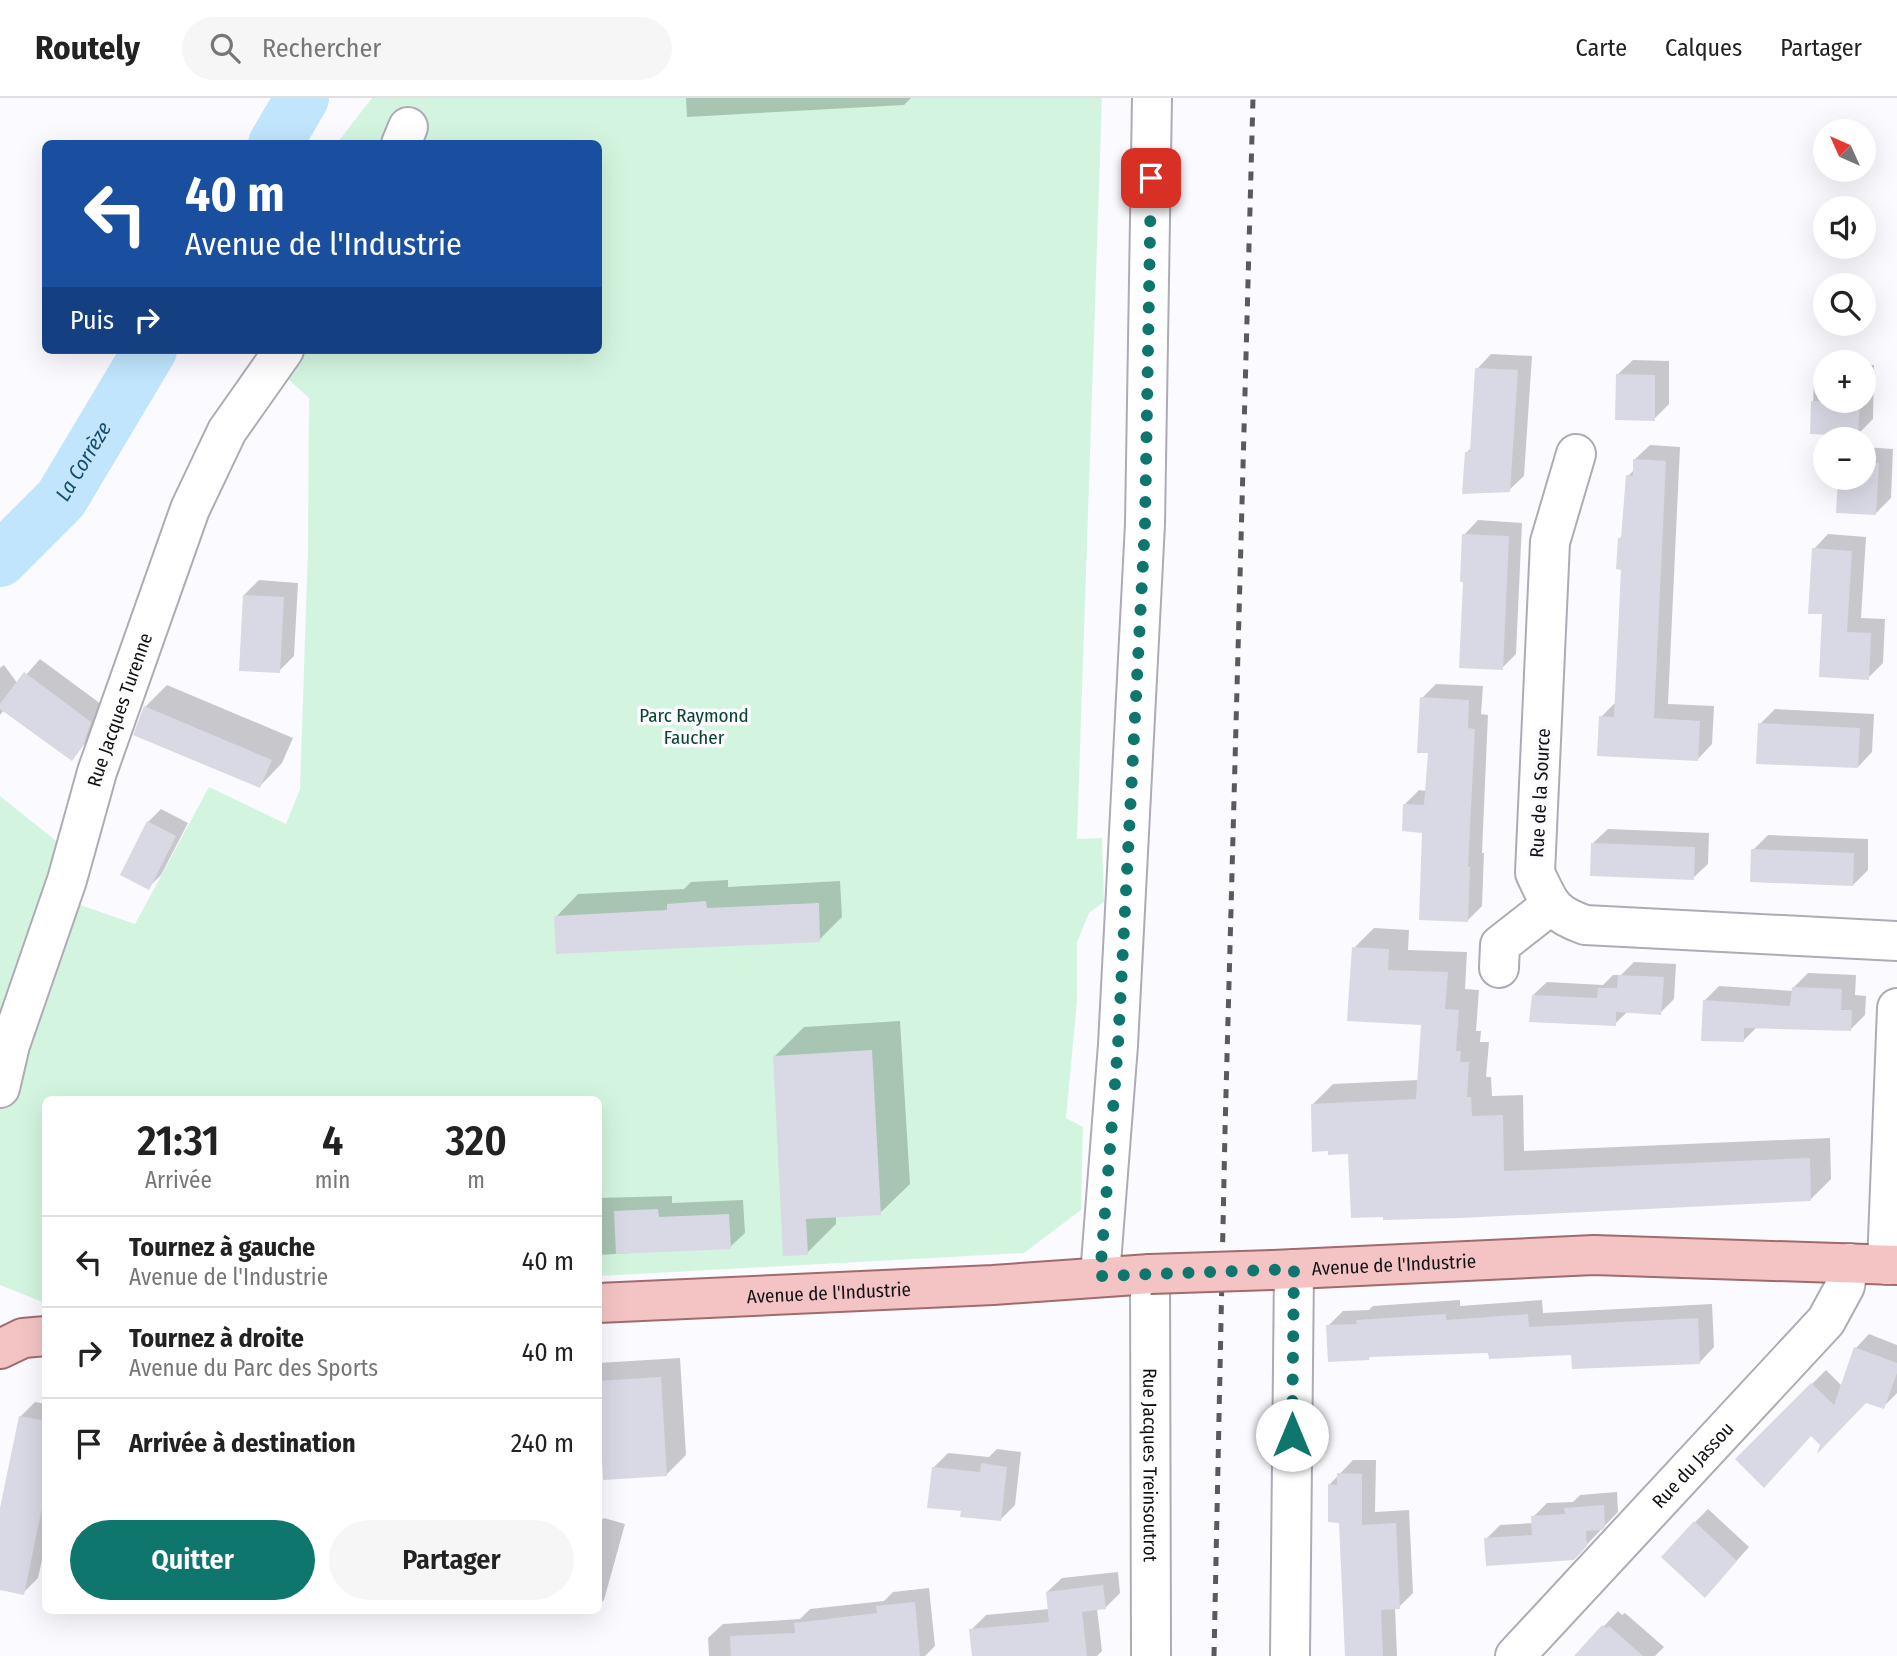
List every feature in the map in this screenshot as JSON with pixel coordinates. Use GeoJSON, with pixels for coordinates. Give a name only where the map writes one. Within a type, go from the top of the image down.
{"type":"FeatureCollection","features":[{"type":"Feature","properties":{"kind":"main road","name":"Avenue de l'Industrie"},"geometry":{"type":"LineString","coordinates":[[602,1303],[993,1285],[1100,1276],[1594,1255],[1892,1265]]}},
{"type":"Feature","properties":{"kind":"main road"},"geometry":{"type":"LineString","coordinates":[[0,1349],[23,1338],[42,1336]]}},
{"type":"Feature","properties":{"kind":"street"},"geometry":{"type":"LineString","coordinates":[[1100,1276],[1118,1045],[1145,524],[1152,98]]}},
{"type":"Feature","properties":{"kind":"street","name":"Rue Jacques Turenne"},"geometry":{"type":"LineString","coordinates":[[0,1088],[10,1045],[67,880],[97,772],[190,509],[227,431],[281,354]]}},
{"type":"Feature","properties":{"kind":"street","name":"Rue de la Source"},"geometry":{"type":"LineString","coordinates":[[1551,905],[1535,873],[1550,542],[1576,454]]}},
{"type":"Feature","properties":{"kind":"street"},"geometry":{"type":"LineString","coordinates":[[1499,968],[1500,945],[1551,905],[1564,918],[1584,925],[1897,941]]}},
{"type":"Feature","properties":{"kind":"street"},"geometry":{"type":"LineString","coordinates":[[1892,1265],[1897,1008]]}},
{"type":"Feature","properties":{"kind":"street","name":"Rue du Jassou"},"geometry":{"type":"LineString","coordinates":[[1515,1656],[1826,1321],[1845,1286],[1849,1263]]}},
{"type":"Feature","properties":{"kind":"street"},"geometry":{"type":"LineString","coordinates":[[1283,1270],[1290,1656]]}},
{"type":"Feature","properties":{"kind":"street","name":"Rue Jacques Treinsoutrot"},"geometry":{"type":"LineString","coordinates":[[1150,1274],[1151,1656]]}},
{"type":"Feature","properties":{"kind":"green space","name":"Parc Raymond Faucher"},"geometry":{"type":"Polygon","coordinates":[[[372,98],[1102,98],[1077,839],[1102,838],[1104,902],[1089,913],[1077,942],[1077,1001],[1066,1118],[1083,1127],[1081,1210],[1024,1253],[602,1276],[602,1096],[42,1096],[42,1302],[0,1285],[0,1093],[60,898],[135,924],[209,787],[286,824],[300,789],[308,549],[309,398],[260,354],[602,354],[602,140],[339,140],[372,98]]]}},
{"type":"Feature","properties":{"kind":"green space"},"geometry":{"type":"Polygon","coordinates":[[[0,796],[65,848],[0,1025],[0,796]]]}},
{"type":"Feature","properties":{"kind":"building"},"geometry":{"type":"Polygon","coordinates":[[[1475,368],[1518,370],[1510,492],[1462,494],[1465,452],[1470,452],[1475,368]]]}},
{"type":"Feature","properties":{"kind":"building"},"geometry":{"type":"Polygon","coordinates":[[[1616,374],[1655,375],[1655,421],[1615,420],[1616,374]]]}},
{"type":"Feature","properties":{"kind":"building"},"geometry":{"type":"Polygon","coordinates":[[[1811,401],[1813,413],[1859,413],[1859,427],[1813,427],[1813,434],[1810,434],[1811,401]]]}},
{"type":"Feature","properties":{"kind":"building"},"geometry":{"type":"Polygon","coordinates":[[[1633,459],[1666,461],[1654,718],[1700,721],[1698,761],[1597,756],[1599,716],[1614,717],[1621,570],[1616,569],[1618,538],[1621,538],[1626,475],[1633,476],[1633,459]]]}},
{"type":"Feature","properties":{"kind":"building"},"geometry":{"type":"Polygon","coordinates":[[[1876,463],[1879,463],[1876,515],[1836,513],[1837,490],[1876,490],[1876,463]]]}},
{"type":"Feature","properties":{"kind":"building"},"geometry":{"type":"Polygon","coordinates":[[[1462,534],[1509,536],[1503,670],[1459,668],[1462,534]]]}},
{"type":"Feature","properties":{"kind":"building"},"geometry":{"type":"Polygon","coordinates":[[[1812,548],[1852,551],[1847,632],[1871,633],[1869,680],[1819,677],[1822,614],[1808,614],[1812,548]]]}},
{"type":"Feature","properties":{"kind":"building"},"geometry":{"type":"Polygon","coordinates":[[[243,595],[284,597],[280,673],[239,671],[243,595]]]}},
{"type":"Feature","properties":{"kind":"building"},"geometry":{"type":"Polygon","coordinates":[[[24,672],[91,722],[83,746],[72,761],[0,709],[0,704],[24,672]]]}},
{"type":"Feature","properties":{"kind":"building"},"geometry":{"type":"Polygon","coordinates":[[[1420,697],[1469,700],[1468,728],[1475,729],[1468,922],[1419,920],[1422,833],[1402,831],[1403,804],[1424,805],[1428,753],[1417,753],[1420,697]]]}},
{"type":"Feature","properties":{"kind":"building"},"geometry":{"type":"Polygon","coordinates":[[[144,706],[272,760],[260,788],[133,735],[144,706]]]}},
{"type":"Feature","properties":{"kind":"building"},"geometry":{"type":"Polygon","coordinates":[[[1758,723],[1860,728],[1858,768],[1756,764],[1758,723]]]}},
{"type":"Feature","properties":{"kind":"building"},"geometry":{"type":"Polygon","coordinates":[[[147,821],[176,836],[149,890],[120,875],[147,821]]]}},
{"type":"Feature","properties":{"kind":"building"},"geometry":{"type":"Polygon","coordinates":[[[1591,843],[1695,847],[1694,880],[1590,876],[1591,843]]]}},
{"type":"Feature","properties":{"kind":"building"},"geometry":{"type":"Polygon","coordinates":[[[1751,849],[1854,853],[1853,886],[1750,882],[1751,849]]]}},
{"type":"Feature","properties":{"kind":"building"},"geometry":{"type":"Polygon","coordinates":[[[706,901],[707,908],[819,903],[820,942],[556,954],[554,916],[667,910],[667,904],[706,901]]]}},
{"type":"Feature","properties":{"kind":"building"},"geometry":{"type":"Polygon","coordinates":[[[1352,947],[1389,949],[1388,970],[1448,972],[1445,1009],[1459,1010],[1456,1051],[1461,1051],[1460,1062],[1469,1062],[1467,1097],[1471,1097],[1472,1116],[1503,1115],[1504,1171],[1810,1158],[1811,1201],[1460,1218],[1351,1218],[1348,1154],[1328,1155],[1328,1151],[1312,1152],[1311,1104],[1416,1099],[1421,1025],[1347,1021],[1352,947]]]}},
{"type":"Feature","properties":{"kind":"building"},"geometry":{"type":"Polygon","coordinates":[[[1618,975],[1664,977],[1661,1015],[1616,1012],[1616,1026],[1529,1022],[1532,995],[1597,998],[1598,988],[1617,988],[1618,975]]]}},
{"type":"Feature","properties":{"kind":"building"},"geometry":{"type":"Polygon","coordinates":[[[1792,987],[1842,989],[1841,1010],[1852,1010],[1851,1031],[1744,1028],[1744,1042],[1701,1041],[1703,1000],[1790,1006],[1792,987]]]}},
{"type":"Feature","properties":{"kind":"building"},"geometry":{"type":"Polygon","coordinates":[[[872,1050],[881,1215],[806,1219],[808,1255],[783,1256],[773,1056],[872,1050]]]}},
{"type":"Feature","properties":{"kind":"building"},"geometry":{"type":"Polygon","coordinates":[[[658,1209],[659,1217],[729,1214],[731,1249],[616,1254],[614,1211],[658,1209]]]}},
{"type":"Feature","properties":{"kind":"building"},"geometry":{"type":"Polygon","coordinates":[[[1446,1314],[1446,1320],[1528,1314],[1529,1327],[1698,1318],[1700,1364],[1572,1369],[1571,1355],[1489,1359],[1488,1353],[1369,1357],[1369,1360],[1328,1362],[1326,1325],[1357,1324],[1356,1320],[1446,1314]]]}},
{"type":"Feature","properties":{"kind":"building"},"geometry":{"type":"Polygon","coordinates":[[[1854,1347],[1897,1363],[1897,1373],[1884,1409],[1866,1403],[1817,1454],[1820,1445],[1811,1436],[1764,1488],[1735,1459],[1811,1383],[1834,1405],[1854,1347]]]}},
{"type":"Feature","properties":{"kind":"building"},"geometry":{"type":"Polygon","coordinates":[[[661,1377],[667,1476],[603,1480],[602,1381],[661,1377]]]}},
{"type":"Feature","properties":{"kind":"building"},"geometry":{"type":"Polygon","coordinates":[[[19,1416],[42,1420],[42,1507],[24,1595],[0,1590],[0,1508],[19,1416]]]}},
{"type":"Feature","properties":{"kind":"building"},"geometry":{"type":"Polygon","coordinates":[[[981,1463],[1007,1467],[1001,1521],[960,1517],[961,1511],[927,1508],[932,1467],[980,1472],[981,1463]]]}},
{"type":"Feature","properties":{"kind":"building"},"geometry":{"type":"Polygon","coordinates":[[[1337,1473],[1362,1474],[1362,1525],[1396,1523],[1400,1609],[1381,1610],[1383,1656],[1345,1656],[1339,1523],[1328,1522],[1328,1484],[1337,1485],[1337,1473]]]}},
{"type":"Feature","properties":{"kind":"building"},"geometry":{"type":"Polygon","coordinates":[[[1604,1505],[1605,1527],[1602,1530],[1586,1531],[1587,1546],[1574,1560],[1486,1566],[1484,1538],[1532,1535],[1531,1516],[1565,1514],[1564,1508],[1604,1505]]]}},
{"type":"Feature","properties":{"kind":"building"},"geometry":{"type":"Polygon","coordinates":[[[1694,1521],[1737,1561],[1705,1598],[1661,1557],[1694,1521]]]}},
{"type":"Feature","properties":{"kind":"building"},"geometry":{"type":"Polygon","coordinates":[[[1103,1585],[1106,1609],[1082,1612],[1087,1656],[972,1656],[969,1629],[1049,1622],[1046,1592],[1103,1585]]]}},
{"type":"Feature","properties":{"kind":"building"},"geometry":{"type":"Polygon","coordinates":[[[915,1602],[920,1656],[731,1656],[730,1636],[795,1633],[794,1623],[877,1613],[876,1606],[915,1602]]]}},
{"type":"Feature","properties":{"kind":"building"},"geometry":{"type":"Polygon","coordinates":[[[1602,1625],[1606,1628],[1609,1626],[1643,1656],[1574,1656],[1602,1625]]]}},
{"type":"Feature","properties":{"kind":"waterway","name":"La Corrèze"},"geometry":{"type":"LineString","coordinates":[[277,140],[302,98]]}},
{"type":"Feature","properties":{"kind":"waterway","name":"La Corrèze"},"geometry":{"type":"LineString","coordinates":[[0,560],[61,499],[148,354]]}},
{"type":"Feature","properties":{"kind":"railway"},"geometry":{"type":"LineString","coordinates":[[1214,1656],[1225,1131],[1253,98]]}},
{"type":"Feature","properties":{"kind":"route"},"geometry":{"type":"LineString","coordinates":[[1151,178],[1145,524],[1118,1045],[1100,1276],[1294,1269],[1292,1435]]}}]}
